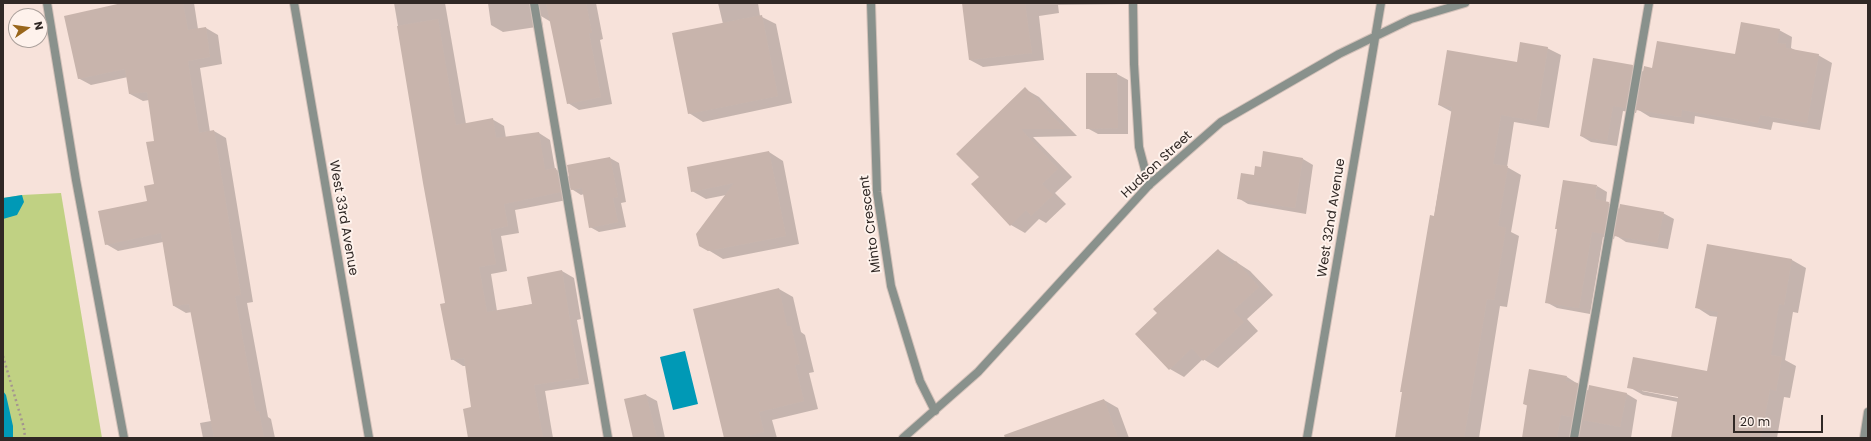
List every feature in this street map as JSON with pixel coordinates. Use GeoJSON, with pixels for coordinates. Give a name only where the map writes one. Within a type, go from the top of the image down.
{"type":"FeatureCollection","features":[{"type":"Feature","properties":{"kind":"street"},"geometry":{"type":"LineString","coordinates":[[47,3],[76,180],[124,438]]}},
{"type":"Feature","properties":{"kind":"street","name":"West 33rd Avenue"},"geometry":{"type":"LineString","coordinates":[[294,3],[369,438]]}},
{"type":"Feature","properties":{"kind":"street"},"geometry":{"type":"LineString","coordinates":[[534,3],[608,438]]}},
{"type":"Feature","properties":{"kind":"street","name":"Minto Crescent"},"geometry":{"type":"LineString","coordinates":[[871,3],[877,192],[891,286],[920,381],[934,411]]}},
{"type":"Feature","properties":{"kind":"street"},"geometry":{"type":"LineString","coordinates":[[1133,3],[1134,64],[1139,147],[1149,185]]}},
{"type":"Feature","properties":{"kind":"street","name":"West 32nd Avenue"},"geometry":{"type":"LineString","coordinates":[[1307,438],[1380,3]]}},
{"type":"Feature","properties":{"kind":"street","name":"Hudson Street"},"geometry":{"type":"LineString","coordinates":[[903,438],[978,372],[1149,185],[1221,122],[1339,54],[1411,19],[1465,3]]}},
{"type":"Feature","properties":{"kind":"street"},"geometry":{"type":"LineString","coordinates":[[1574,438],[1649,3]]}},
{"type":"Feature","properties":{"kind":"street"},"geometry":{"type":"LineString","coordinates":[[1864,438],[1868,412]]}},
{"type":"Feature","properties":{"kind":"path"},"geometry":{"type":"LineString","coordinates":[[3,356],[24,428],[25,438]]}},
{"type":"Feature","properties":{"kind":"green space"},"geometry":{"type":"Polygon","coordinates":[[[61,193],[102,438],[3,438],[3,198],[22,195],[61,193]]]}},
{"type":"Feature","properties":{"kind":"water"},"geometry":{"type":"Polygon","coordinates":[[[22,195],[24,202],[17,215],[3,219],[3,198],[22,195]]]}},
{"type":"Feature","properties":{"kind":"water"},"geometry":{"type":"Polygon","coordinates":[[[685,351],[698,404],[673,410],[660,357],[685,351]]]}},
{"type":"Feature","properties":{"kind":"water"},"geometry":{"type":"Polygon","coordinates":[[[3,391],[6,395],[13,426],[13,438],[3,438],[3,391]]]}},
{"type":"Feature","properties":{"kind":"building"},"geometry":{"type":"Polygon","coordinates":[[[122,3],[183,3],[188,30],[206,27],[210,57],[188,61],[199,133],[214,130],[241,295],[235,296],[256,411],[259,411],[264,438],[214,438],[189,304],[173,306],[161,233],[105,245],[98,211],[147,201],[144,186],[154,184],[146,142],[154,141],[147,92],[129,94],[125,69],[78,79],[64,16],[122,3]]]}},
{"type":"Feature","properties":{"kind":"building"},"geometry":{"type":"Polygon","coordinates":[[[546,3],[586,3],[592,33],[589,33],[601,97],[567,104],[546,3]]]}},
{"type":"Feature","properties":{"kind":"building"},"geometry":{"type":"Polygon","coordinates":[[[962,3],[1025,3],[1032,53],[969,60],[962,3]]]}},
{"type":"Feature","properties":{"kind":"building"},"geometry":{"type":"Polygon","coordinates":[[[762,15],[778,96],[688,114],[672,33],[762,15]]]}},
{"type":"Feature","properties":{"kind":"building"},"geometry":{"type":"Polygon","coordinates":[[[438,19],[456,125],[493,118],[496,138],[539,132],[545,170],[556,168],[561,192],[504,204],[508,226],[490,230],[496,264],[479,267],[487,312],[532,304],[527,277],[562,270],[579,378],[534,385],[543,438],[468,438],[463,409],[471,407],[464,358],[451,360],[440,304],[445,303],[397,26],[438,19]]]}},
{"type":"Feature","properties":{"kind":"building"},"geometry":{"type":"Polygon","coordinates":[[[1741,22],[1780,29],[1777,43],[1786,44],[1786,48],[1819,54],[1807,123],[1760,115],[1758,123],[1682,110],[1681,117],[1636,110],[1644,66],[1652,68],[1657,41],[1735,54],[1741,22]]]}},
{"type":"Feature","properties":{"kind":"building"},"geometry":{"type":"Polygon","coordinates":[[[1520,42],[1548,47],[1536,121],[1501,115],[1493,164],[1508,166],[1498,226],[1506,228],[1494,300],[1487,299],[1464,438],[1395,438],[1402,392],[1400,392],[1430,215],[1434,216],[1452,107],[1438,105],[1447,50],[1517,62],[1520,42]]]}},
{"type":"Feature","properties":{"kind":"building"},"geometry":{"type":"Polygon","coordinates":[[[1593,58],[1633,65],[1625,108],[1613,106],[1607,141],[1580,136],[1593,58]]]}},
{"type":"Feature","properties":{"kind":"building"},"geometry":{"type":"Polygon","coordinates":[[[1086,73],[1117,73],[1118,128],[1086,129],[1086,73]]]}},
{"type":"Feature","properties":{"kind":"building"},"geometry":{"type":"Polygon","coordinates":[[[1025,87],[1065,129],[1021,129],[1058,169],[1042,184],[1053,195],[1031,216],[1026,210],[1010,226],[971,184],[979,177],[956,154],[1025,87]]]}},
{"type":"Feature","properties":{"kind":"building"},"geometry":{"type":"Polygon","coordinates":[[[769,151],[786,236],[708,251],[699,246],[696,234],[734,183],[691,192],[687,167],[769,151]]]}},
{"type":"Feature","properties":{"kind":"building"},"geometry":{"type":"Polygon","coordinates":[[[1263,151],[1303,158],[1295,208],[1237,199],[1241,173],[1254,175],[1255,166],[1261,167],[1263,151]]]}},
{"type":"Feature","properties":{"kind":"building"},"geometry":{"type":"Polygon","coordinates":[[[610,157],[618,197],[613,198],[618,222],[589,228],[582,188],[571,190],[567,165],[610,157]]]}},
{"type":"Feature","properties":{"kind":"building"},"geometry":{"type":"Polygon","coordinates":[[[1563,180],[1597,185],[1595,199],[1609,202],[1604,234],[1592,232],[1579,308],[1545,303],[1563,180]]]}},
{"type":"Feature","properties":{"kind":"building"},"geometry":{"type":"Polygon","coordinates":[[[1620,204],[1664,212],[1657,243],[1614,236],[1620,204]]]}},
{"type":"Feature","properties":{"kind":"building"},"geometry":{"type":"Polygon","coordinates":[[[1707,244],[1792,259],[1784,305],[1779,304],[1771,355],[1782,357],[1776,391],[1770,389],[1761,438],[1671,438],[1678,397],[1627,388],[1633,357],[1707,371],[1718,312],[1695,308],[1707,244]]]}},
{"type":"Feature","properties":{"kind":"building"},"geometry":{"type":"Polygon","coordinates":[[[1218,249],[1232,265],[1236,261],[1259,287],[1233,311],[1244,322],[1203,361],[1192,348],[1169,370],[1135,334],[1157,313],[1153,309],[1218,249]]]}},
{"type":"Feature","properties":{"kind":"building"},"geometry":{"type":"Polygon","coordinates":[[[779,288],[787,326],[791,326],[800,364],[795,365],[804,401],[759,412],[764,432],[740,438],[724,438],[693,309],[779,288]]]}},
{"type":"Feature","properties":{"kind":"building"},"geometry":{"type":"Polygon","coordinates":[[[1529,369],[1567,376],[1566,381],[1578,383],[1572,417],[1561,415],[1557,438],[1522,438],[1527,405],[1523,404],[1529,369]]]}},
{"type":"Feature","properties":{"kind":"building"},"geometry":{"type":"Polygon","coordinates":[[[1589,385],[1627,393],[1620,427],[1583,420],[1589,385]]]}},
{"type":"Feature","properties":{"kind":"building"},"geometry":{"type":"Polygon","coordinates":[[[646,394],[657,438],[633,438],[624,399],[646,394]]]}},
{"type":"Feature","properties":{"kind":"building"},"geometry":{"type":"Polygon","coordinates":[[[1104,399],[1118,438],[1005,438],[1004,435],[1104,399]]]}}]}
